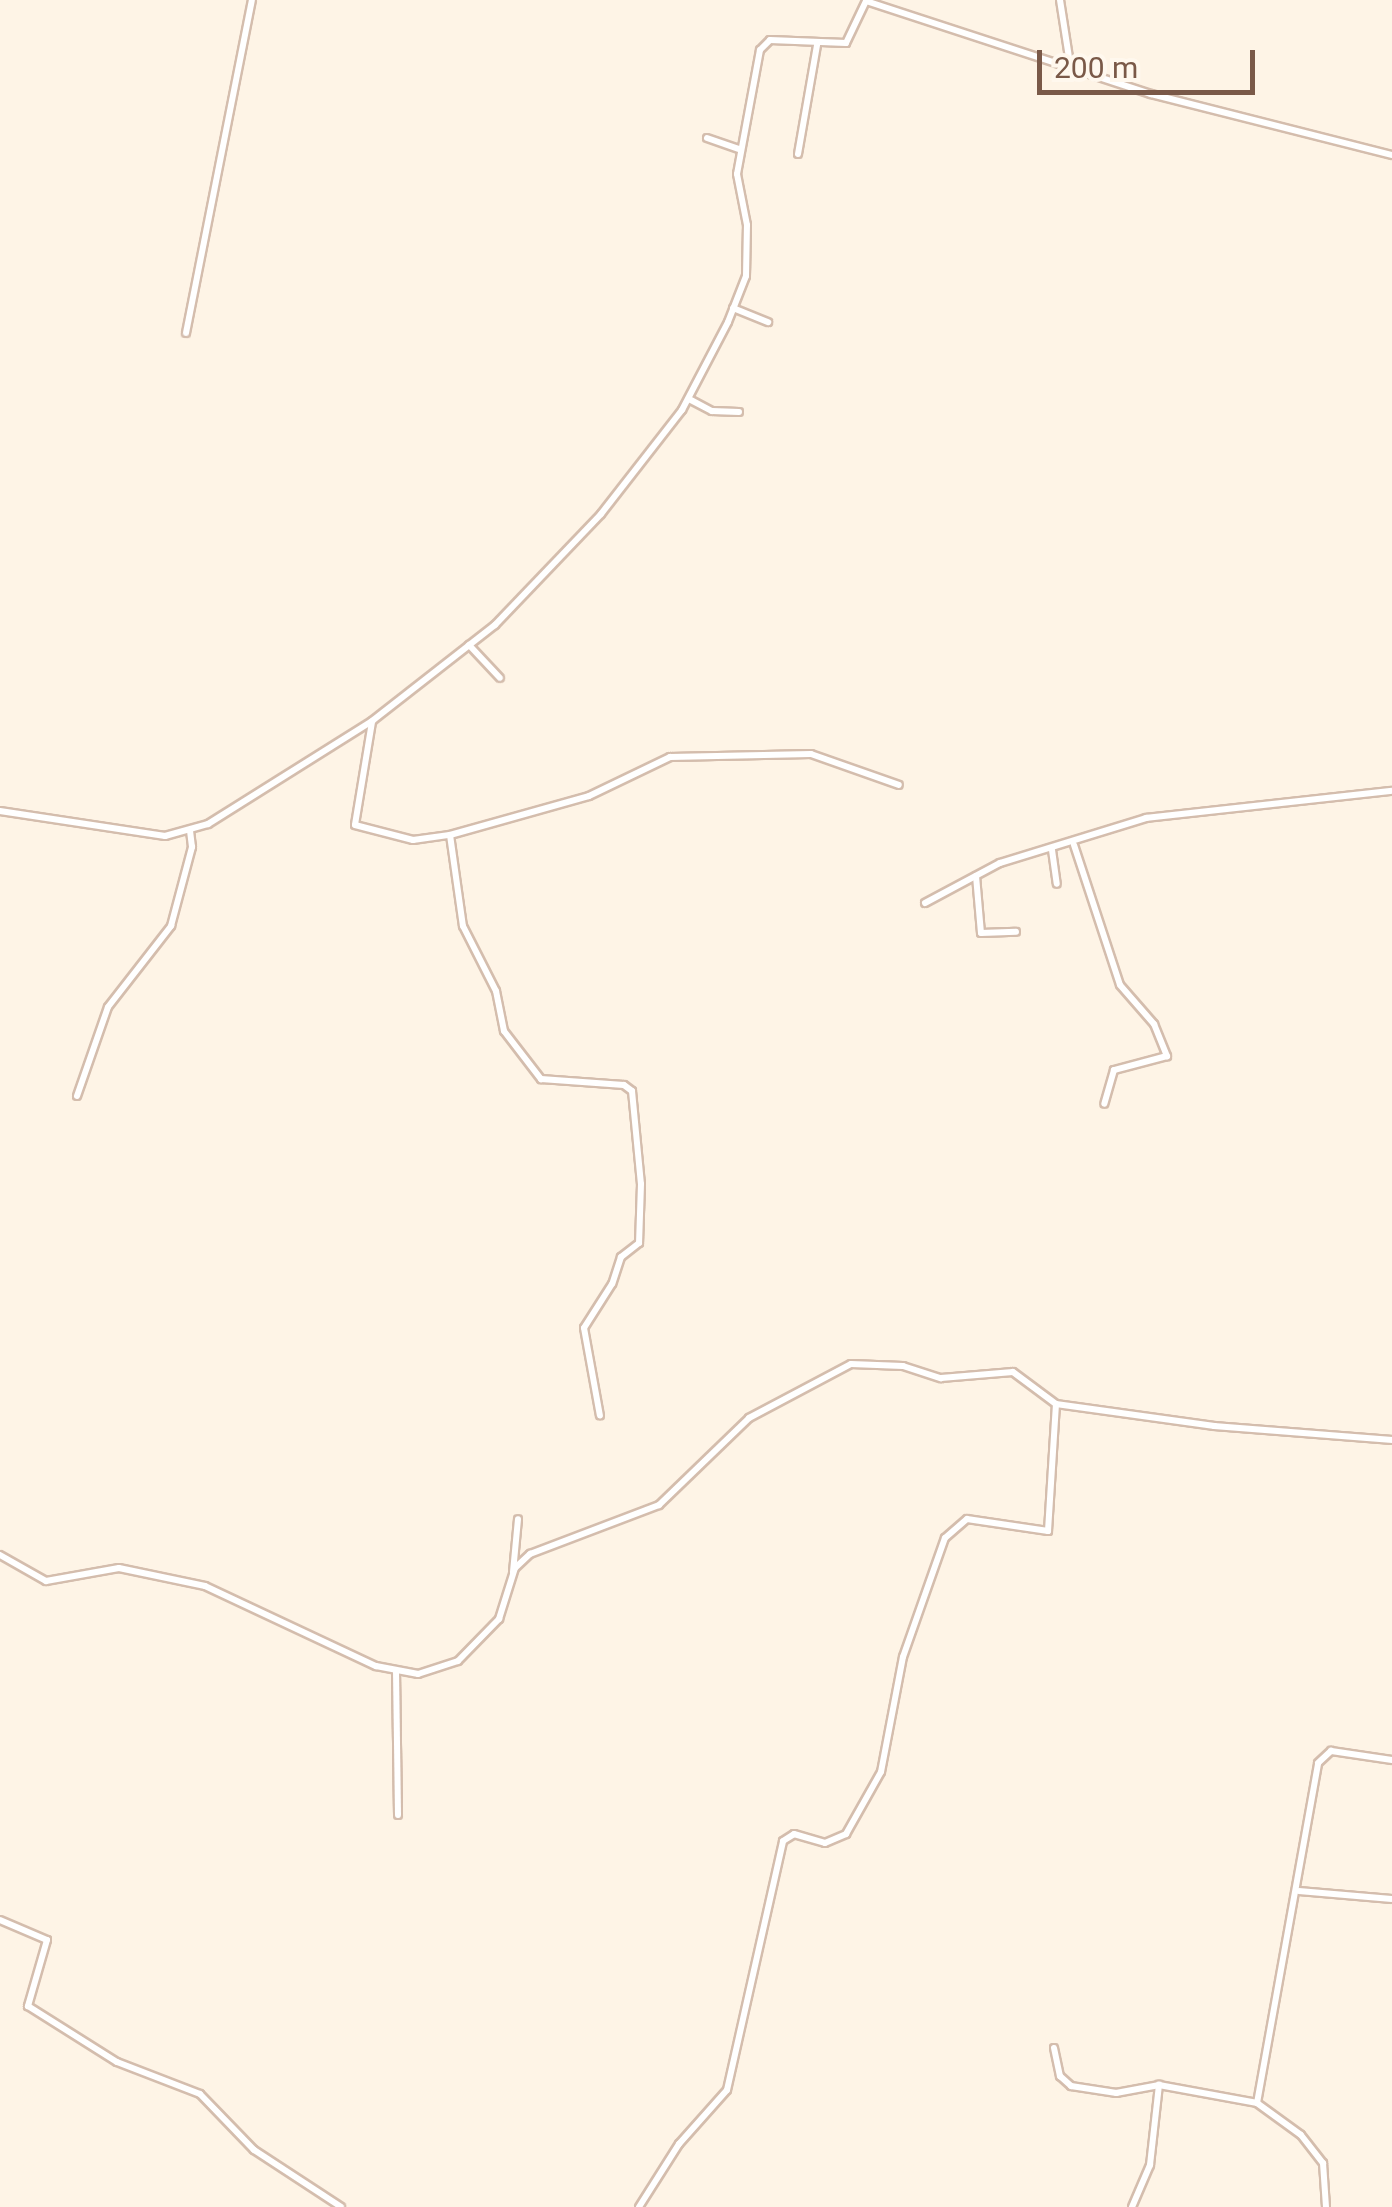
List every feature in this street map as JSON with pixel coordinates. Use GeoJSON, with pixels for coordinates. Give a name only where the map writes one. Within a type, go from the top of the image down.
{"type":"FeatureCollection","features":[{"type":"Feature","properties":{"kind":"street"},"geometry":{"type":"LineString","coordinates":[[186,332],[252,0]]}},
{"type":"Feature","properties":{"kind":"street"},"geometry":{"type":"LineString","coordinates":[[0,811],[108,832],[190,830],[258,798],[372,720],[470,645],[595,520],[689,399],[734,308],[748,251],[739,149],[764,43],[817,46],[852,38],[865,0],[1169,99],[1392,155]]}},
{"type":"Feature","properties":{"kind":"street"},"geometry":{"type":"LineString","coordinates":[[1060,0],[1070,64]]}},
{"type":"Feature","properties":{"kind":"street"},"geometry":{"type":"LineString","coordinates":[[798,154],[817,46]]}},
{"type":"Feature","properties":{"kind":"street"},"geometry":{"type":"LineString","coordinates":[[707,138],[739,149]]}},
{"type":"Feature","properties":{"kind":"street"},"geometry":{"type":"LineString","coordinates":[[734,308],[768,322]]}},
{"type":"Feature","properties":{"kind":"street"},"geometry":{"type":"LineString","coordinates":[[689,399],[712,411],[740,412]]}},
{"type":"Feature","properties":{"kind":"street"},"geometry":{"type":"LineString","coordinates":[[470,645],[500,678]]}},
{"type":"Feature","properties":{"kind":"street"},"geometry":{"type":"LineString","coordinates":[[372,720],[355,824],[413,840],[450,835],[589,796],[670,757],[812,754],[899,785]]}},
{"type":"Feature","properties":{"kind":"street"},"geometry":{"type":"LineString","coordinates":[[925,903],[976,876],[1158,815],[1392,791]]}},
{"type":"Feature","properties":{"kind":"street"},"geometry":{"type":"LineString","coordinates":[[78,1096],[108,1008],[162,947],[171,926],[184,886],[190,830]]}},
{"type":"Feature","properties":{"kind":"street"},"geometry":{"type":"LineString","coordinates":[[450,835],[464,926],[496,991],[504,1032],[541,1079],[624,1085],[632,1092],[641,1184],[639,1243],[620,1257],[612,1284],[584,1328],[600,1416]]}},
{"type":"Feature","properties":{"kind":"street"},"geometry":{"type":"LineString","coordinates":[[1074,845],[1120,984],[1154,1024],[1167,1056],[1114,1070],[1104,1104]]}},
{"type":"Feature","properties":{"kind":"street"},"geometry":{"type":"LineString","coordinates":[[1052,850],[1057,884]]}},
{"type":"Feature","properties":{"kind":"street"},"geometry":{"type":"LineString","coordinates":[[976,876],[981,933],[1016,932]]}},
{"type":"Feature","properties":{"kind":"street"},"geometry":{"type":"LineString","coordinates":[[513,1573],[556,1541],[659,1505],[749,1418],[851,1364],[903,1366],[941,1378],[1013,1372],[1056,1404],[1214,1426],[1392,1440]]}},
{"type":"Feature","properties":{"kind":"street"},"geometry":{"type":"LineString","coordinates":[[639,2207],[679,2144],[727,2090],[783,1841],[794,1834],[824,1842],[846,1834],[881,1772],[903,1656],[945,1538],[967,1519],[1048,1530],[1056,1404]]}},
{"type":"Feature","properties":{"kind":"street"},"geometry":{"type":"LineString","coordinates":[[0,1555],[46,1581],[120,1568],[205,1586],[396,1671],[435,1672],[458,1661],[500,1619],[513,1573],[518,1519]]}},
{"type":"Feature","properties":{"kind":"street"},"geometry":{"type":"LineString","coordinates":[[396,1671],[398,1816]]}},
{"type":"Feature","properties":{"kind":"street"},"geometry":{"type":"LineString","coordinates":[[1257,2102],[1265,2036],[1299,1890],[1318,1763],[1331,1751],[1392,1760]]}},
{"type":"Feature","properties":{"kind":"street"},"geometry":{"type":"LineString","coordinates":[[1299,1890],[1392,1899]]}},
{"type":"Feature","properties":{"kind":"street"},"geometry":{"type":"LineString","coordinates":[[0,1920],[47,1940],[28,2006],[117,2062],[200,2094],[254,2150],[340,2207]]}},
{"type":"Feature","properties":{"kind":"street"},"geometry":{"type":"LineString","coordinates":[[1054,2048],[1060,2076],[1072,2086],[1116,2093],[1159,2086],[1257,2102],[1300,2135],[1323,2163],[1326,2207]]}},
{"type":"Feature","properties":{"kind":"street"},"geometry":{"type":"LineString","coordinates":[[1132,2207],[1150,2165],[1159,2086]]}}]}
